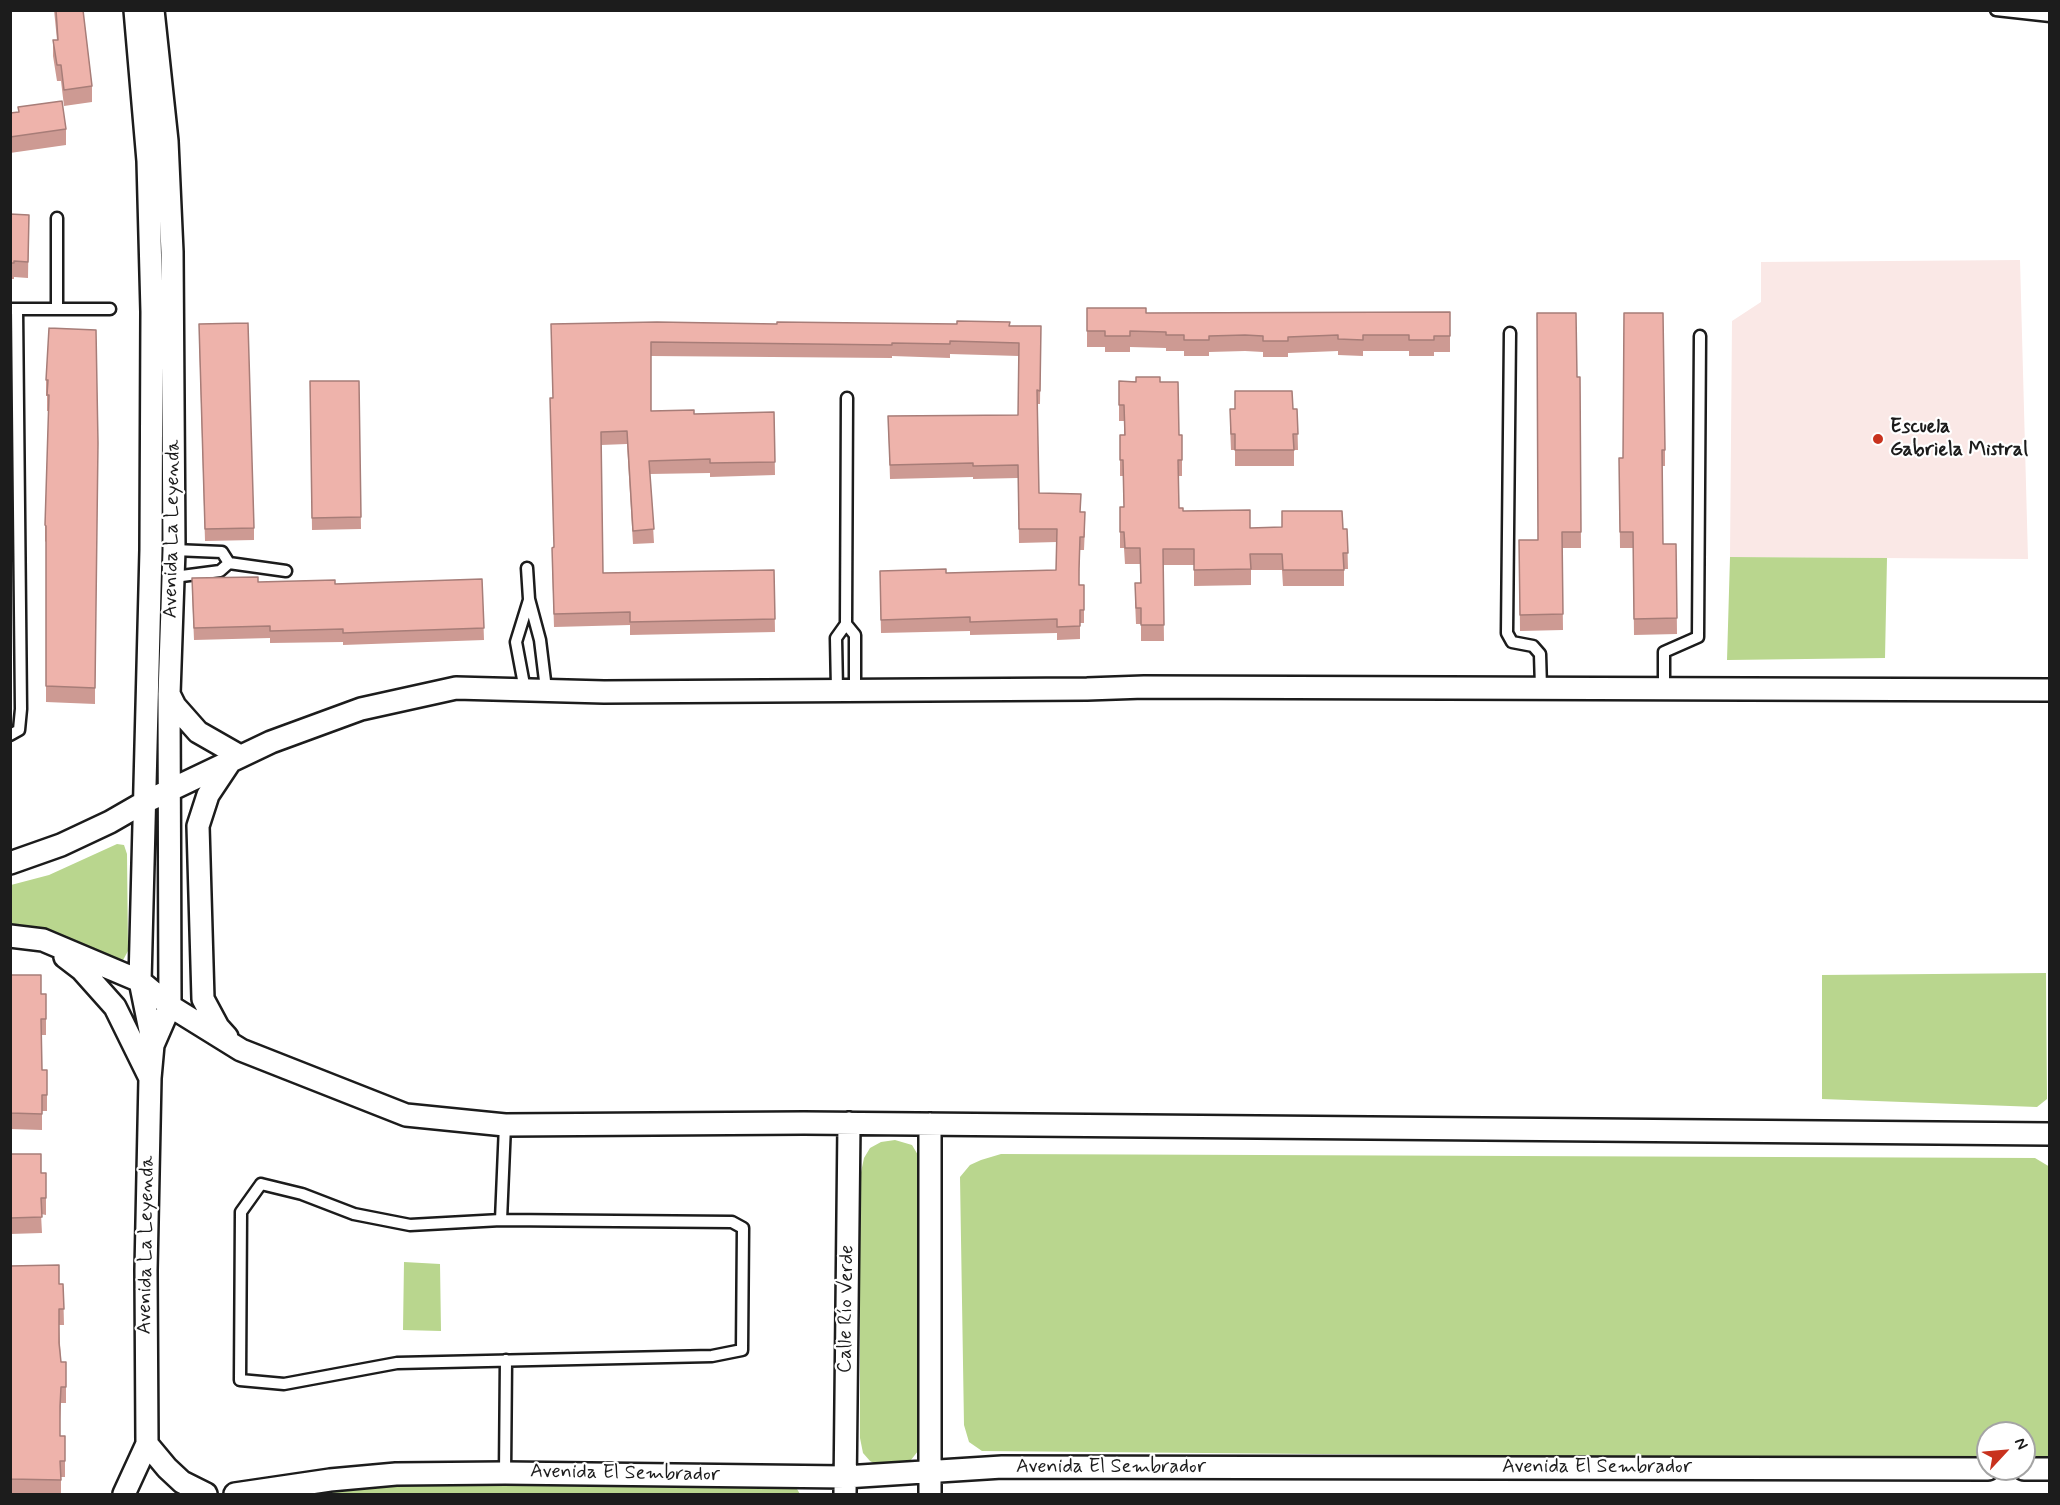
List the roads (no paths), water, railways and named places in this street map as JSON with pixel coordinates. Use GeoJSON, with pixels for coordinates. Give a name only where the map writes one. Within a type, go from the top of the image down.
{"type":"FeatureCollection","features":[{"type":"Feature","properties":{"kind":"street","name":"Avenida La Leyenda"},"geometry":{"type":"LineString","coordinates":[[124,1494],[147,1444],[146,1270],[150,1078],[153,1045],[140,981],[151,562],[152,312],[148,161],[135,10]]}},
{"type":"Feature","properties":{"kind":"street","name":"Avenida La Leyenda"},"geometry":{"type":"LineString","coordinates":[[153,10],[167,141],[172,252],[174,550],[169,694],[170,1006],[153,1045]]}},
{"type":"Feature","properties":{"kind":"street"},"geometry":{"type":"LineString","coordinates":[[10,863],[61,845],[271,742],[361,709],[456,688],[604,692],[1144,687],[2049,690]]}},
{"type":"Feature","properties":{"kind":"street"},"geometry":{"type":"LineString","coordinates":[[169,694],[175,706],[192,726],[236,758]]}},
{"type":"Feature","properties":{"kind":"street"},"geometry":{"type":"LineString","coordinates":[[236,758],[208,795],[198,826],[204,999],[218,1027],[241,1050]]}},
{"type":"Feature","properties":{"kind":"street"},"geometry":{"type":"LineString","coordinates":[[10,936],[43,940],[140,981],[170,1006],[241,1050],[406,1115],[505,1125],[849,1123],[2049,1134]]}},
{"type":"Feature","properties":{"kind":"street"},"geometry":{"type":"LineString","coordinates":[[43,940],[82,970],[115,1007],[150,1078]]}},
{"type":"Feature","properties":{"kind":"street","name":"Calle Río Verde"},"geometry":{"type":"LineString","coordinates":[[845,1486],[849,1123]]}},
{"type":"Feature","properties":{"kind":"street"},"geometry":{"type":"LineString","coordinates":[[930,1124],[932,1471],[930,1494]]}},
{"type":"Feature","properties":{"kind":"street"},"geometry":{"type":"LineString","coordinates":[[147,1444],[182,1482],[206,1494]]}},
{"type":"Feature","properties":{"kind":"street","name":"Avenida El Sembrador"},"geometry":{"type":"LineString","coordinates":[[235,1494],[330,1480],[396,1474],[506,1473],[845,1486],[932,1471],[1002,1467],[1976,1468]]}},
{"type":"Feature","properties":{"kind":"lane"},"geometry":{"type":"LineString","coordinates":[[1996,10],[2049,16]]}},
{"type":"Feature","properties":{"kind":"lane"},"geometry":{"type":"LineString","coordinates":[[57,218],[57,308]]}},
{"type":"Feature","properties":{"kind":"lane"},"geometry":{"type":"LineString","coordinates":[[10,735],[19,730],[21,709],[14,309],[110,309]]}},
{"type":"Feature","properties":{"kind":"lane"},"geometry":{"type":"LineString","coordinates":[[1510,333],[1507,633],[1512,642],[1533,646],[1540,654],[1541,688]]}},
{"type":"Feature","properties":{"kind":"lane"},"geometry":{"type":"LineString","coordinates":[[1664,688],[1664,651],[1698,637],[1700,336]]}},
{"type":"Feature","properties":{"kind":"lane"},"geometry":{"type":"LineString","coordinates":[[846,690],[836,638],[846,624],[847,398]]}},
{"type":"Feature","properties":{"kind":"lane"},"geometry":{"type":"LineString","coordinates":[[174,550],[222,552],[229,563],[286,571]]}},
{"type":"Feature","properties":{"kind":"lane"},"geometry":{"type":"LineString","coordinates":[[174,577],[220,571],[229,563]]}},
{"type":"Feature","properties":{"kind":"lane"},"geometry":{"type":"LineString","coordinates":[[527,568],[529,599],[540,640],[546,689]]}},
{"type":"Feature","properties":{"kind":"lane"},"geometry":{"type":"LineString","coordinates":[[525,690],[516,642],[529,599]]}},
{"type":"Feature","properties":{"kind":"lane"},"geometry":{"type":"LineString","coordinates":[[846,624],[855,635],[846,690]]}},
{"type":"Feature","properties":{"kind":"lane"},"geometry":{"type":"LineString","coordinates":[[501,1220],[505,1125]]}},
{"type":"Feature","properties":{"kind":"lane"},"geometry":{"type":"LineString","coordinates":[[261,1184],[302,1194],[354,1214],[410,1225],[501,1220],[732,1222],[743,1228],[742,1350],[712,1356],[398,1363],[284,1384],[240,1380],[241,1212],[261,1184]]}},
{"type":"Feature","properties":{"kind":"lane"},"geometry":{"type":"LineString","coordinates":[[506,1360],[506,1473]]}},
{"type":"Feature","properties":{"kind":"place","name":"Escuela Gabriela Mistral"},"geometry":{"type":"Point","coordinates":[1878,439]}}]}
